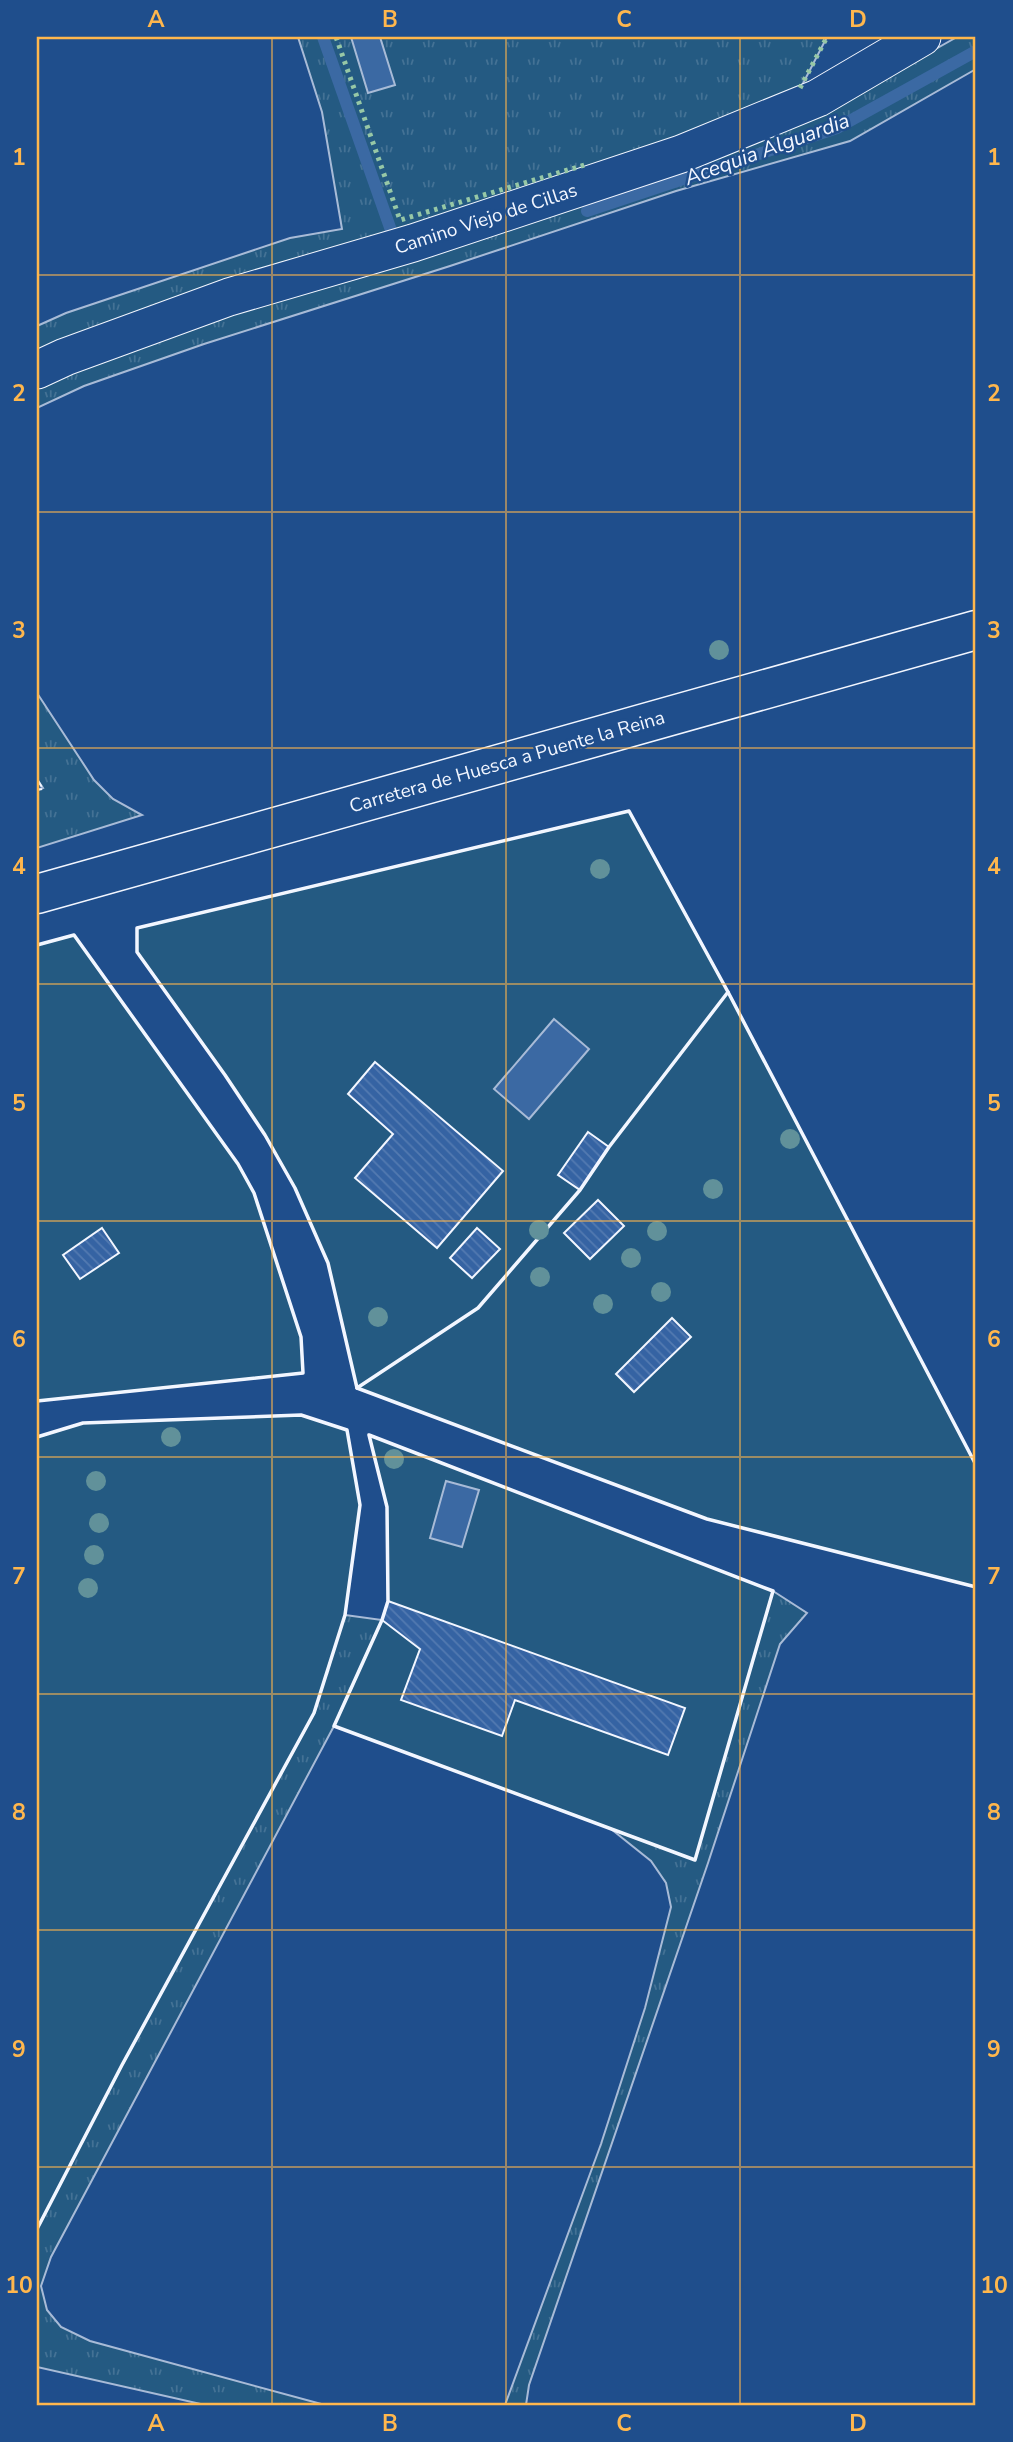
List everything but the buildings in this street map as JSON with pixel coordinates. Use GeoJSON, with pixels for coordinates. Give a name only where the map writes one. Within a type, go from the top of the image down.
{"type":"FeatureCollection","features":[{"type":"Feature","properties":{"kind":"main road","name":"Carretera de Huesca a Puente la Reina"},"geometry":{"type":"LineString","coordinates":[[37,894],[976,630]]}},
{"type":"Feature","properties":{"kind":"street","name":"Camino Viejo de Cillas"},"geometry":{"type":"LineString","coordinates":[[37,370],[65,357],[229,297],[413,243],[681,154],[818,98],[922,37]]}},
{"type":"Feature","properties":{"kind":"green space"},"geometry":{"type":"Polygon","coordinates":[[[298,37],[827,37],[797,95],[840,103],[957,37],[976,37],[976,69],[850,141],[676,191],[204,344],[84,386],[37,408],[37,326],[66,313],[290,238],[342,229],[322,112],[298,37]]]}},
{"type":"Feature","properties":{"kind":"green space"},"geometry":{"type":"Polygon","coordinates":[[[37,693],[94,780],[113,799],[142,815],[37,848],[37,790],[43,788],[37,779],[37,693]]]}},
{"type":"Feature","properties":{"kind":"green space"},"geometry":{"type":"Polygon","coordinates":[[[629,811],[728,992],[976,1465],[976,1587],[707,1519],[357,1388],[328,1263],[295,1188],[265,1135],[225,1075],[137,952],[137,928],[629,811]]]}},
{"type":"Feature","properties":{"kind":"green space"},"geometry":{"type":"Polygon","coordinates":[[[74,935],[238,1164],[254,1193],[301,1337],[303,1373],[37,1401],[37,945],[74,935]]]}},
{"type":"Feature","properties":{"kind":"green space"},"geometry":{"type":"Polygon","coordinates":[[[301,1415],[347,1430],[360,1505],[345,1615],[314,1713],[122,2065],[37,2229],[37,1437],[83,1423],[301,1415]]]}},
{"type":"Feature","properties":{"kind":"green space"},"geometry":{"type":"Polygon","coordinates":[[[369,1435],[773,1591],[695,1860],[334,1726],[388,1601],[387,1507],[369,1435]]]}},
{"type":"Feature","properties":{"kind":"green space"},"geometry":{"type":"Polygon","coordinates":[[[773,1591],[807,1613],[780,1644],[529,2385],[526,2405],[505,2405],[601,2144],[645,2008],[671,1907],[666,1883],[651,1861],[611,1829],[695,1860],[773,1591]]]}},
{"type":"Feature","properties":{"kind":"green space"},"geometry":{"type":"Polygon","coordinates":[[[345,1615],[382,1620],[334,1726],[51,2257],[41,2286],[47,2310],[61,2327],[90,2341],[325,2405],[205,2405],[37,2367],[37,2229],[122,2065],[314,1713],[345,1615]]]}},
{"type":"Feature","properties":{"kind":"shaded area"},"geometry":{"type":"Polygon","coordinates":[[[351,37],[380,37],[395,85],[368,93],[351,37]]]}},
{"type":"Feature","properties":{"kind":"shaded area"},"geometry":{"type":"Polygon","coordinates":[[[554,1019],[589,1049],[529,1119],[494,1089],[554,1019]]]}},
{"type":"Feature","properties":{"kind":"shaded area"},"geometry":{"type":"Polygon","coordinates":[[[446,1481],[479,1490],[462,1547],[430,1538],[446,1481]]]}},
{"type":"Feature","properties":{"kind":"waterway","name":"Acequia Alguardia"},"geometry":{"type":"LineString","coordinates":[[323,37],[393,236],[401,233]]}},
{"type":"Feature","properties":{"kind":"waterway","name":"Acequia Alguardia"},"geometry":{"type":"LineString","coordinates":[[587,211],[837,128],[976,51]]}},
{"type":"Feature","properties":{"kind":"hedge"},"geometry":{"type":"LineString","coordinates":[[336,37],[400,220],[588,164]]}},
{"type":"Feature","properties":{"kind":"hedge"},"geometry":{"type":"LineString","coordinates":[[800,88],[827,37]]}},
{"type":"Feature","properties":{"kind":"fence"},"geometry":{"type":"LineString","coordinates":[[37,779],[43,789],[37,790]]}},
{"type":"Feature","properties":{"kind":"wall"},"geometry":{"type":"LineString","coordinates":[[629,811],[728,992],[609,1147],[580,1190],[478,1308],[357,1388],[328,1263],[295,1188],[265,1135],[225,1075],[137,952],[137,928],[629,811]]}},
{"type":"Feature","properties":{"kind":"wall"},"geometry":{"type":"LineString","coordinates":[[37,945],[74,935],[238,1164],[254,1193],[301,1337],[303,1373],[37,1401]]}},
{"type":"Feature","properties":{"kind":"wall"},"geometry":{"type":"LineString","coordinates":[[728,992],[976,1465]]}},
{"type":"Feature","properties":{"kind":"wall"},"geometry":{"type":"LineString","coordinates":[[357,1388],[707,1519],[976,1587]]}},
{"type":"Feature","properties":{"kind":"wall"},"geometry":{"type":"LineString","coordinates":[[37,1437],[83,1423],[301,1415],[347,1430],[360,1505],[345,1615],[314,1713],[122,2065],[37,2229]]}},
{"type":"Feature","properties":{"kind":"wall"},"geometry":{"type":"LineString","coordinates":[[369,1435],[773,1591],[695,1860],[334,1726],[388,1601],[387,1507],[369,1435]]}}]}
